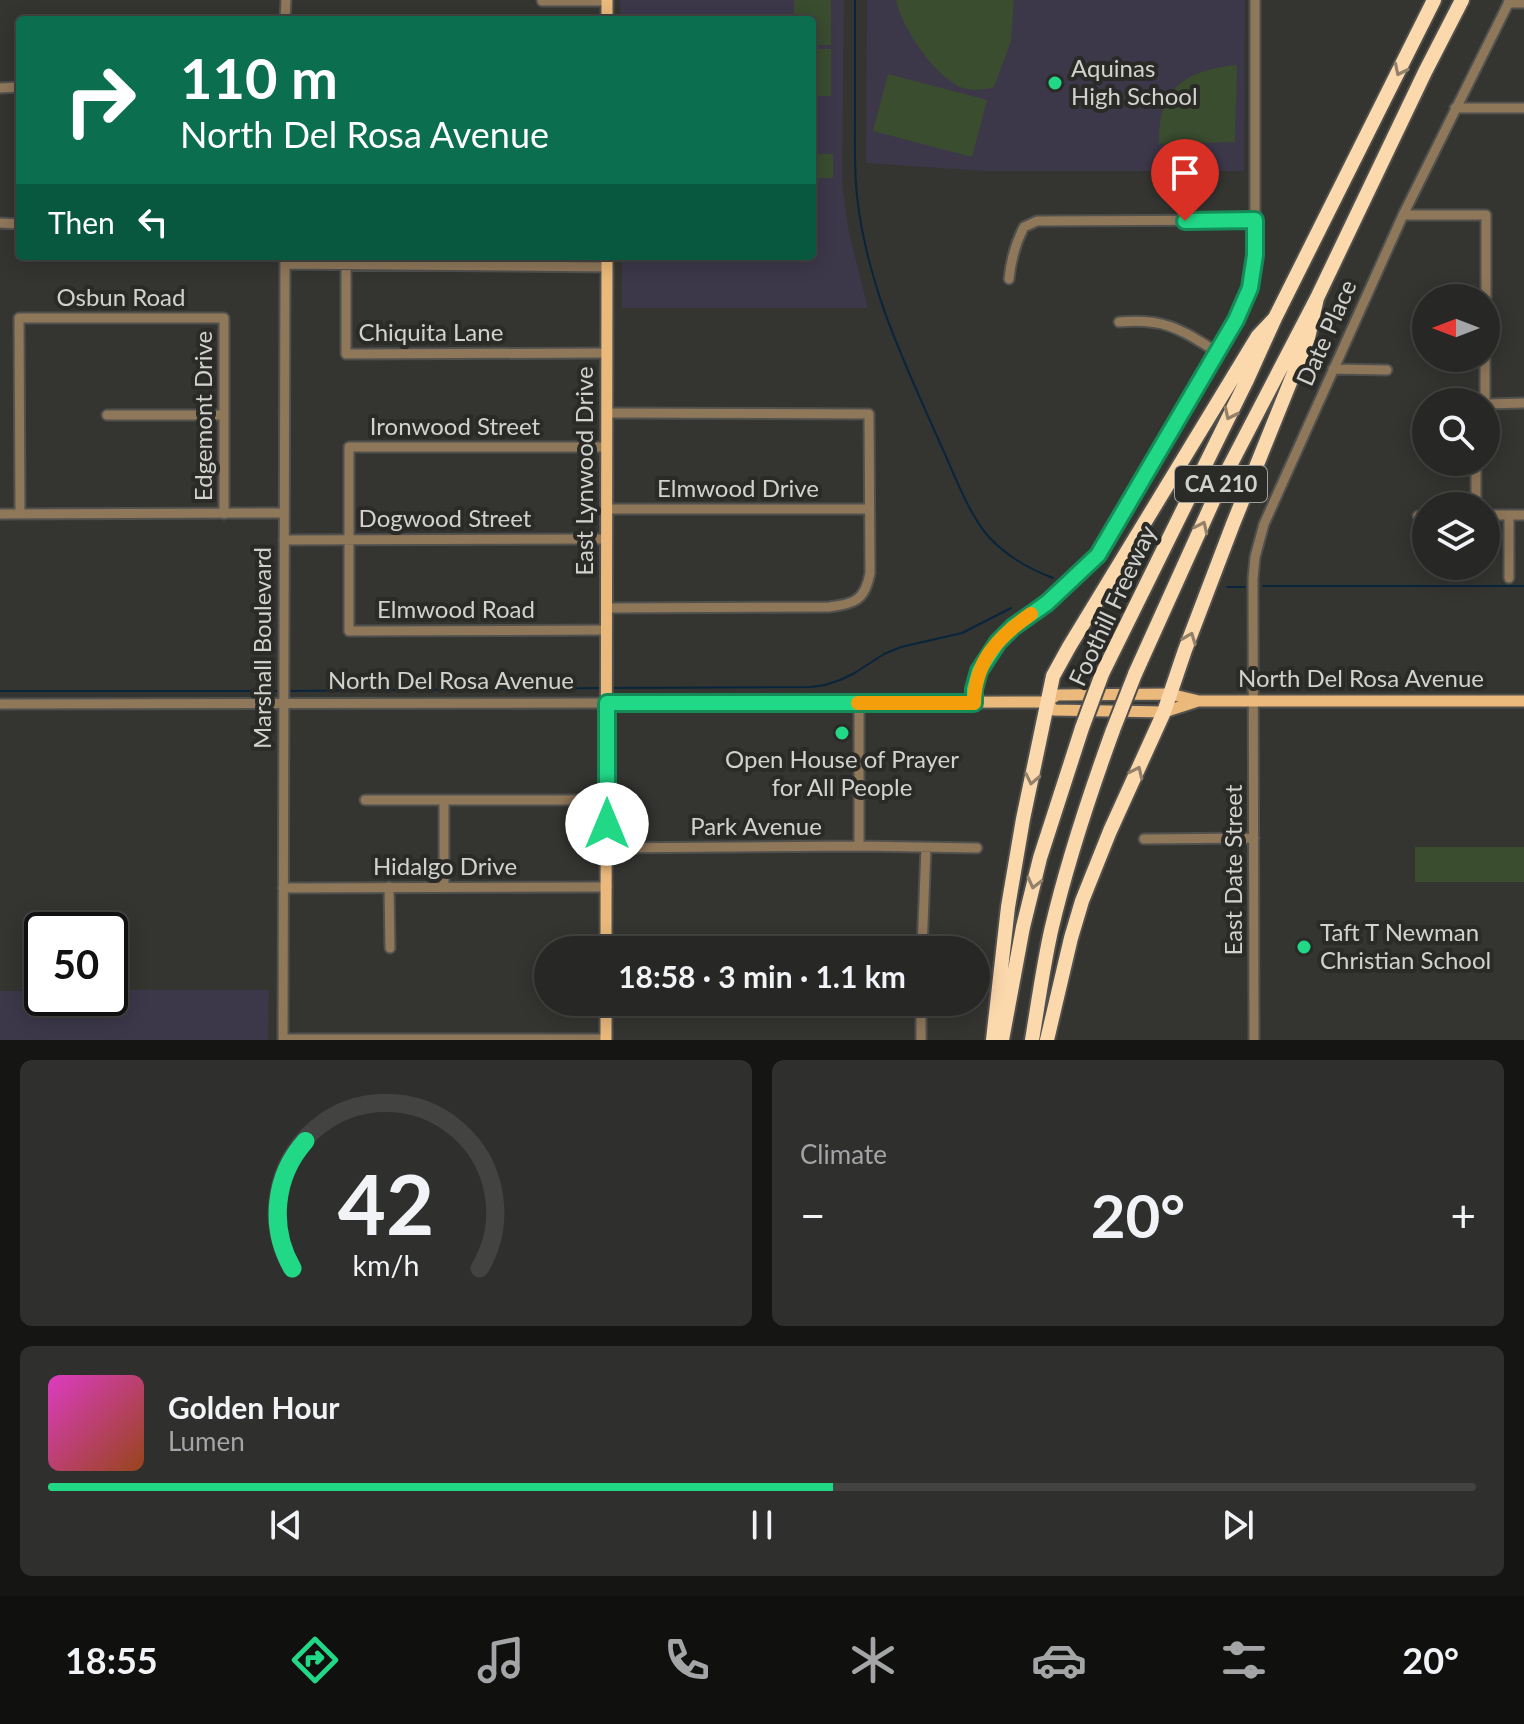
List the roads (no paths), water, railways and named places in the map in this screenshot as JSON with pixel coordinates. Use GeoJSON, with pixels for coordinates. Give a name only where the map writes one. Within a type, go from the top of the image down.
{"type":"FeatureCollection","features":[{"type":"Feature","properties":{"kind":"highway","name":"Foothill Freeway"},"geometry":{"type":"LineString","coordinates":[[1002,1040],[1023,927],[1040,858],[1102,674],[1434,0]]}},
{"type":"Feature","properties":{"kind":"highway","name":"Foothill Freeway"},"geometry":{"type":"LineString","coordinates":[[1032,1040],[1051,932],[1066,875],[1091,790],[1135,674],[1223,479],[1317,298],[1462,0]]}},
{"type":"Feature","properties":{"kind":"highway"},"geometry":{"type":"LineString","coordinates":[[1047,1040],[1082,901],[1164,712],[1233,524],[1308,338],[1317,298]]}},
{"type":"Feature","properties":{"kind":"highway"},"geometry":{"type":"LineString","coordinates":[[993,1040],[1013,878],[1053,676],[1258,336],[1275,318]]}},
{"type":"Feature","properties":{"kind":"main road","name":"East Lynwood Drive"},"geometry":{"type":"LineString","coordinates":[[606,936],[607,261]]}},
{"type":"Feature","properties":{"kind":"main road","name":"North Del Rosa Avenue"},"geometry":{"type":"LineString","coordinates":[[607,693],[859,703],[1046,702],[1057,695],[1170,694],[1199,701],[1524,701]]}},
{"type":"Feature","properties":{"kind":"main road","name":"North Del Rosa Avenue"},"geometry":{"type":"LineString","coordinates":[[1046,702],[1054,710],[1164,712],[1199,701]]}},
{"type":"Feature","properties":{"kind":"main road"},"geometry":{"type":"LineString","coordinates":[[606,1016],[606,1040]]}},
{"type":"Feature","properties":{"kind":"street"},"geometry":{"type":"LineString","coordinates":[[974,703],[979,671],[998,642],[1047,603],[1098,555],[1236,320],[1250,288],[1255,255],[1255,0]]}},
{"type":"Feature","properties":{"kind":"street"},"geometry":{"type":"LineString","coordinates":[[542,1],[607,1]]}},
{"type":"Feature","properties":{"kind":"street"},"geometry":{"type":"LineString","coordinates":[[1509,1],[1524,3]]}},
{"type":"Feature","properties":{"kind":"street","name":"Date Place"},"geometry":{"type":"LineString","coordinates":[[1254,701],[1253,579],[1264,524],[1403,215],[1509,1]]}},
{"type":"Feature","properties":{"kind":"street"},"geometry":{"type":"LineString","coordinates":[[1455,108],[1524,108]]}},
{"type":"Feature","properties":{"kind":"street"},"geometry":{"type":"LineString","coordinates":[[1403,215],[1486,215],[1486,284]]}},
{"type":"Feature","properties":{"kind":"street"},"geometry":{"type":"LineString","coordinates":[[1009,279],[1014,246],[1024,227],[1037,221],[1255,220]]}},
{"type":"Feature","properties":{"kind":"street"},"geometry":{"type":"LineString","coordinates":[[285,260],[607,261]]}},
{"type":"Feature","properties":{"kind":"street","name":"Marshall Boulevard"},"geometry":{"type":"LineString","coordinates":[[283,1040],[285,260]]}},
{"type":"Feature","properties":{"kind":"street","name":"Chiquita Lane"},"geometry":{"type":"LineString","coordinates":[[346,260],[346,354],[607,353]]}},
{"type":"Feature","properties":{"kind":"street","name":"Osbun Road"},"geometry":{"type":"LineString","coordinates":[[20,514],[19,318],[224,318]]}},
{"type":"Feature","properties":{"kind":"street","name":"Edgemont Drive"},"geometry":{"type":"LineString","coordinates":[[224,318],[224,514]]}},
{"type":"Feature","properties":{"kind":"street"},"geometry":{"type":"LineString","coordinates":[[1119,322],[1140,320],[1169,325],[1217,352]]}},
{"type":"Feature","properties":{"kind":"street"},"geometry":{"type":"LineString","coordinates":[[1333,369],[1387,370]]}},
{"type":"Feature","properties":{"kind":"street"},"geometry":{"type":"LineString","coordinates":[[1500,403],[1524,403]]}},
{"type":"Feature","properties":{"kind":"street"},"geometry":{"type":"LineString","coordinates":[[607,413],[869,414],[870,573],[867,587],[860,597],[845,605],[607,608]]}},
{"type":"Feature","properties":{"kind":"street"},"geometry":{"type":"LineString","coordinates":[[107,415],[224,415]]}},
{"type":"Feature","properties":{"kind":"street","name":"Ironwood Street"},"geometry":{"type":"LineString","coordinates":[[349,540],[349,447],[607,447]]}},
{"type":"Feature","properties":{"kind":"street","name":"Elmwood Drive"},"geometry":{"type":"LineString","coordinates":[[607,509],[869,509]]}},
{"type":"Feature","properties":{"kind":"street"},"geometry":{"type":"LineString","coordinates":[[0,514],[284,513]]}},
{"type":"Feature","properties":{"kind":"street"},"geometry":{"type":"LineString","coordinates":[[1500,515],[1524,515]]}},
{"type":"Feature","properties":{"kind":"street"},"geometry":{"type":"LineString","coordinates":[[1509,515],[1509,578]]}},
{"type":"Feature","properties":{"kind":"street","name":"Dogwood Street"},"geometry":{"type":"LineString","coordinates":[[284,540],[607,539]]}},
{"type":"Feature","properties":{"kind":"street","name":"Elmwood Road"},"geometry":{"type":"LineString","coordinates":[[349,540],[349,631],[607,630]]}},
{"type":"Feature","properties":{"kind":"street","name":"North Del Rosa Avenue"},"geometry":{"type":"LineString","coordinates":[[0,704],[283,695],[607,693]]}},
{"type":"Feature","properties":{"kind":"street","name":"East Date Street"},"geometry":{"type":"LineString","coordinates":[[1254,701],[1254,1040]]}},
{"type":"Feature","properties":{"kind":"street"},"geometry":{"type":"LineString","coordinates":[[859,703],[859,846]]}},
{"type":"Feature","properties":{"kind":"street"},"geometry":{"type":"LineString","coordinates":[[365,800],[607,800]]}},
{"type":"Feature","properties":{"kind":"street"},"geometry":{"type":"LineString","coordinates":[[444,800],[444,887]]}},
{"type":"Feature","properties":{"kind":"street"},"geometry":{"type":"LineString","coordinates":[[1144,839],[1254,838]]}},
{"type":"Feature","properties":{"kind":"street","name":"Park Avenue"},"geometry":{"type":"LineString","coordinates":[[607,848],[977,848]]}},
{"type":"Feature","properties":{"kind":"street"},"geometry":{"type":"LineString","coordinates":[[923,936],[926,848]]}},
{"type":"Feature","properties":{"kind":"street"},"geometry":{"type":"LineString","coordinates":[[389,887],[390,948]]}},
{"type":"Feature","properties":{"kind":"street","name":"Hidalgo Drive"},"geometry":{"type":"LineString","coordinates":[[283,888],[607,887]]}},
{"type":"Feature","properties":{"kind":"street"},"geometry":{"type":"LineString","coordinates":[[921,1016],[921,1040]]}},
{"type":"Feature","properties":{"kind":"street"},"geometry":{"type":"LineString","coordinates":[[283,1040],[606,1040]]}},
{"type":"Feature","properties":{"kind":"waterway"},"geometry":{"type":"LineString","coordinates":[[855,0],[856,186],[862,229],[878,292],[913,383],[974,516],[1002,550],[1053,578]]}},
{"type":"Feature","properties":{"kind":"waterway"},"geometry":{"type":"LineString","coordinates":[[1263,586],[1524,586]]}},
{"type":"Feature","properties":{"kind":"waterway"},"geometry":{"type":"LineString","coordinates":[[1227,587],[1245,587]]}},
{"type":"Feature","properties":{"kind":"waterway"},"geometry":{"type":"LineString","coordinates":[[609,688],[825,685],[853,674],[884,654],[962,633],[1011,608]]}},
{"type":"Feature","properties":{"kind":"waterway"},"geometry":{"type":"LineString","coordinates":[[289,691],[603,688]]}},
{"type":"Feature","properties":{"kind":"waterway"},"geometry":{"type":"LineString","coordinates":[[0,691],[279,691]]}},
{"type":"Feature","properties":{"kind":"place","name":"Aquinas High School"},"geometry":{"type":"Point","coordinates":[1055,83]}},
{"type":"Feature","properties":{"kind":"place","name":"Open House of Prayer for All People"},"geometry":{"type":"Point","coordinates":[842,733]}},
{"type":"Feature","properties":{"kind":"place","name":"Taft T Newman Christian School"},"geometry":{"type":"Point","coordinates":[1304,947]}}]}
